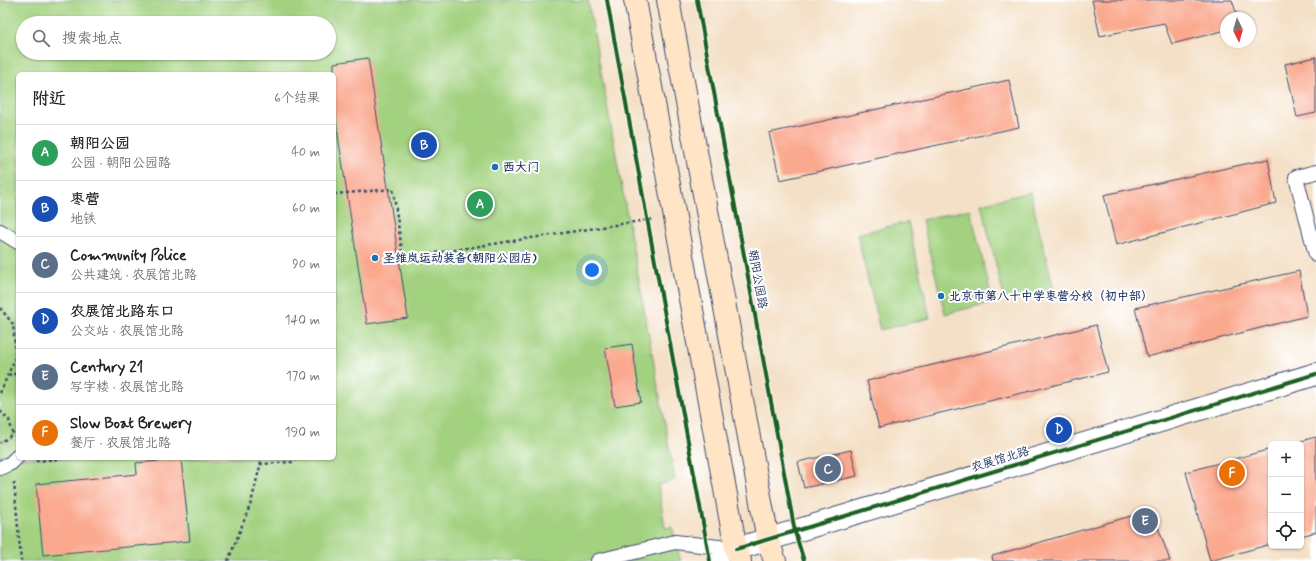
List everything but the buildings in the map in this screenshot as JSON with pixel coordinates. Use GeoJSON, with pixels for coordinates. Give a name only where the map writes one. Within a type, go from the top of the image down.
{"type":"FeatureCollection","features":[{"type":"Feature","properties":{"kind":"main road"},"geometry":{"type":"LineString","coordinates":[[635,0],[738,555]]}},
{"type":"Feature","properties":{"kind":"main road"},"geometry":{"type":"LineString","coordinates":[[668,0],[768,540],[775,561]]}},
{"type":"Feature","properties":{"kind":"street","name":"农展馆北路"},"geometry":{"type":"LineString","coordinates":[[738,555],[768,540],[1316,374]]}},
{"type":"Feature","properties":{"kind":"lane"},"geometry":{"type":"LineString","coordinates":[[1316,172],[1296,177],[1316,256]]}},
{"type":"Feature","properties":{"kind":"lane"},"geometry":{"type":"LineString","coordinates":[[0,231],[16,241]]}},
{"type":"Feature","properties":{"kind":"lane"},"geometry":{"type":"LineString","coordinates":[[598,561],[635,556],[675,542],[738,555]]}},
{"type":"Feature","properties":{"kind":"lane"},"geometry":{"type":"LineString","coordinates":[[714,561],[738,555]]}},
{"type":"Feature","properties":{"kind":"path"},"geometry":{"type":"LineString","coordinates":[[336,194],[393,189],[402,258],[646,220],[676,218]]}},
{"type":"Feature","properties":{"kind":"path"},"geometry":{"type":"LineString","coordinates":[[645,212],[648,228]]}},
{"type":"Feature","properties":{"kind":"path"},"geometry":{"type":"LineString","coordinates":[[0,308],[13,324],[16,356],[0,393]]}},
{"type":"Feature","properties":{"kind":"path"},"geometry":{"type":"LineString","coordinates":[[4,384],[11,373],[16,374]]}},
{"type":"Feature","properties":{"kind":"path"},"geometry":{"type":"LineString","coordinates":[[0,382],[4,384]]}},
{"type":"Feature","properties":{"kind":"path"},"geometry":{"type":"LineString","coordinates":[[0,411],[9,420],[13,434],[0,443]]}},
{"type":"Feature","properties":{"kind":"path"},"geometry":{"type":"LineString","coordinates":[[21,561],[13,470],[10,462],[38,460]]}},
{"type":"Feature","properties":{"kind":"path"},"geometry":{"type":"LineString","coordinates":[[258,460],[261,464]]}},
{"type":"Feature","properties":{"kind":"path"},"geometry":{"type":"LineString","coordinates":[[228,561],[251,504],[262,460]]}},
{"type":"Feature","properties":{"kind":"path"},"geometry":{"type":"LineString","coordinates":[[261,464],[292,462],[295,460]]}},
{"type":"Feature","properties":{"kind":"green space","name":"西大门"},"geometry":{"type":"Polygon","coordinates":[[[0,0],[588,0],[675,480],[658,485],[665,528],[673,527],[675,542],[681,561],[0,561],[0,0]]]}},
{"type":"Feature","properties":{"kind":"green space"},"geometry":{"type":"Polygon","coordinates":[[[1030,192],[1054,289],[1005,301],[981,204],[1030,192]]]}},
{"type":"Feature","properties":{"kind":"green space"},"geometry":{"type":"Polygon","coordinates":[[[970,209],[993,302],[945,314],[922,220],[970,209]]]}},
{"type":"Feature","properties":{"kind":"green space"},"geometry":{"type":"Polygon","coordinates":[[[908,222],[930,318],[880,330],[857,234],[908,222]]]}},
{"type":"Feature","properties":{"kind":"cycle path"},"geometry":{"type":"LineString","coordinates":[[607,0],[710,561]]}},
{"type":"Feature","properties":{"kind":"cycle path","name":"朝阳公园路"},"geometry":{"type":"LineString","coordinates":[[697,0],[795,532],[804,561]]}},
{"type":"Feature","properties":{"kind":"cycle path"},"geometry":{"type":"LineString","coordinates":[[736,549],[1316,374]]}},
{"type":"Feature","properties":{"kind":"place","name":"枣营"},"geometry":{"type":"Point","coordinates":[424,145]}},
{"type":"Feature","properties":{"kind":"place","name":"西大门"},"geometry":{"type":"Point","coordinates":[495,167]}},
{"type":"Feature","properties":{"kind":"place","name":"朝阳公园"},"geometry":{"type":"Point","coordinates":[480,204]}},
{"type":"Feature","properties":{"kind":"place","name":"圣维岚运动装备(朝阳公园店)"},"geometry":{"type":"Point","coordinates":[375,258]}},
{"type":"Feature","properties":{"kind":"place","name":"北京市第八十中学枣营分校（初中部）"},"geometry":{"type":"Point","coordinates":[941,296]}},
{"type":"Feature","properties":{"kind":"place","name":"农展馆北路东口"},"geometry":{"type":"Point","coordinates":[1059,430]}},
{"type":"Feature","properties":{"kind":"place","name":"Community Police"},"geometry":{"type":"Point","coordinates":[828,469]}},
{"type":"Feature","properties":{"kind":"place","name":"Slow Boat Brewery"},"geometry":{"type":"Point","coordinates":[1232,473]}},
{"type":"Feature","properties":{"kind":"place","name":"Century 21"},"geometry":{"type":"Point","coordinates":[1145,521]}}]}
